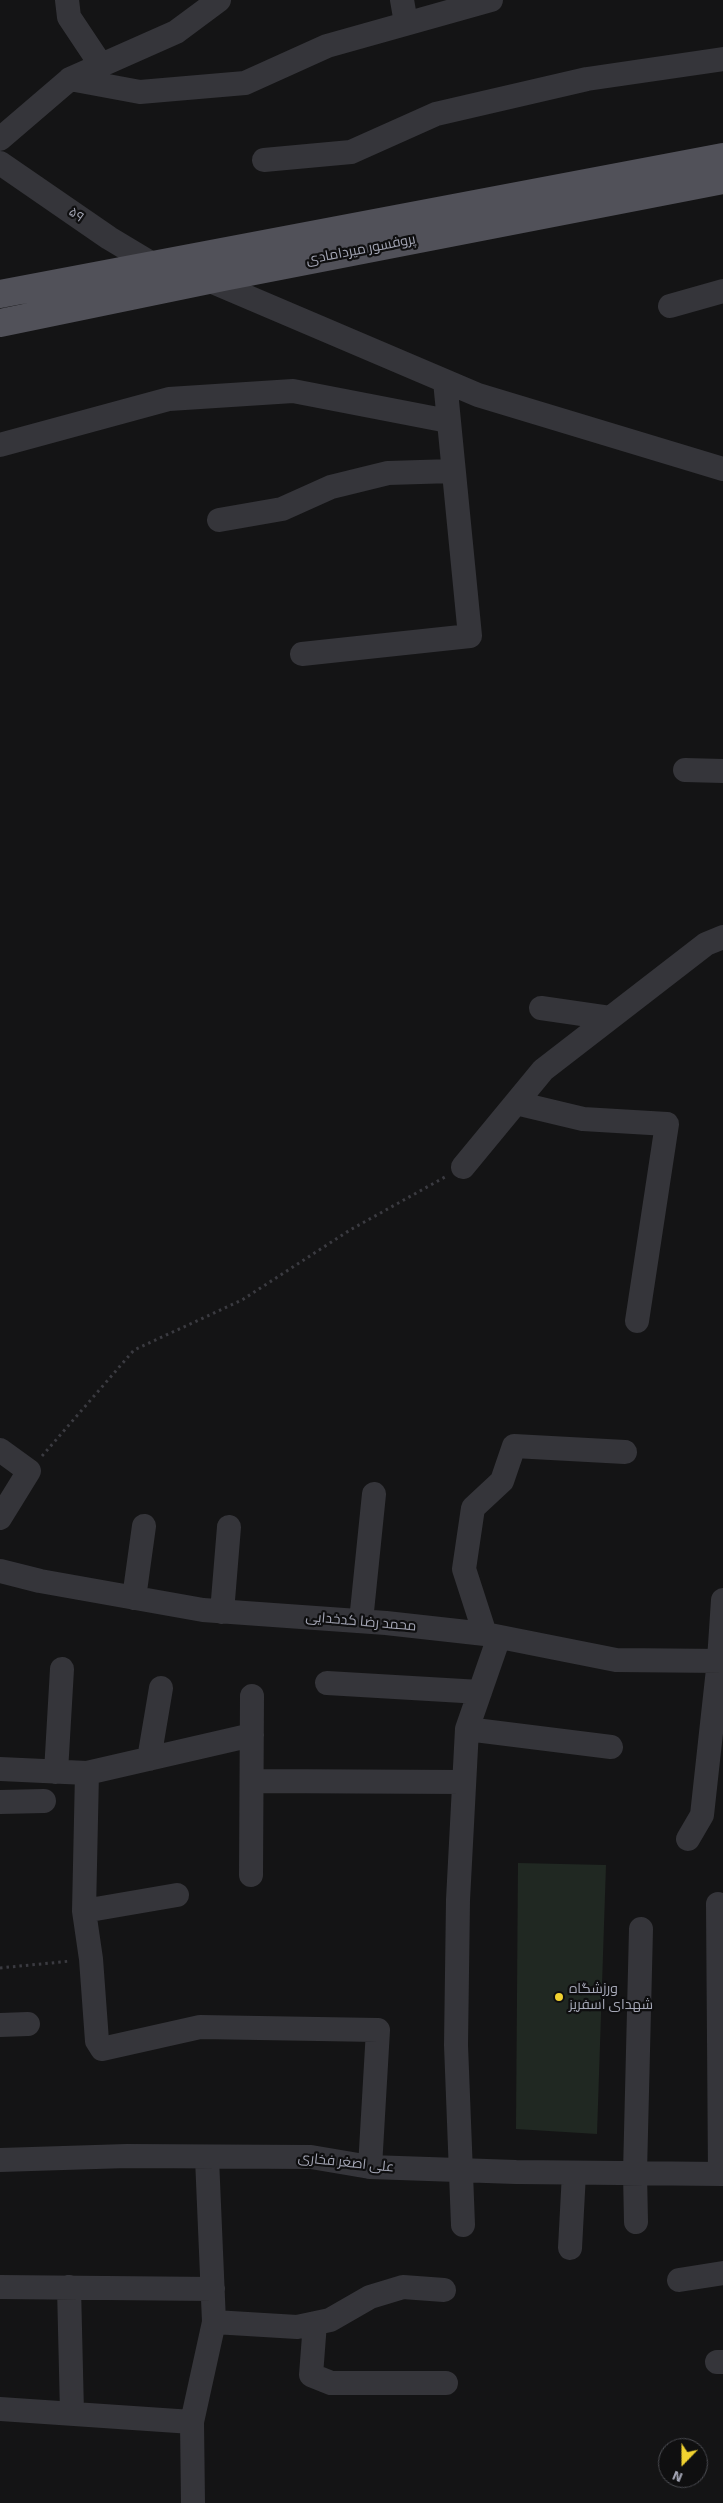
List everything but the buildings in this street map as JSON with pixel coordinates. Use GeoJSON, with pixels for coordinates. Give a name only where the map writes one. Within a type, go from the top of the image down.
{"type":"FeatureCollection","features":[{"type":"Feature","properties":{"kind":"main road","name":"پروفسور میردامادی"},"geometry":{"type":"LineString","coordinates":[[0,294],[723,158]]}},
{"type":"Feature","properties":{"kind":"main road","name":"پروفسور میردامادی"},"geometry":{"type":"LineString","coordinates":[[0,323],[208,280],[723,180]]}},
{"type":"Feature","properties":{"kind":"street"},"geometry":{"type":"LineString","coordinates":[[66,0],[68,17],[101,65]]}},
{"type":"Feature","properties":{"kind":"street"},"geometry":{"type":"LineString","coordinates":[[0,139],[70,79],[176,32],[219,0]]}},
{"type":"Feature","properties":{"kind":"street"},"geometry":{"type":"LineString","coordinates":[[402,0],[406,23]]}},
{"type":"Feature","properties":{"kind":"street"},"geometry":{"type":"LineString","coordinates":[[70,79],[140,92],[245,83],[327,46],[491,0]]}},
{"type":"Feature","properties":{"kind":"street"},"geometry":{"type":"LineString","coordinates":[[264,160],[351,152],[436,114],[587,79],[723,59]]}},
{"type":"Feature","properties":{"kind":"street","name":"۵۹"},"geometry":{"type":"LineString","coordinates":[[0,162],[109,238],[154,265]]}},
{"type":"Feature","properties":{"kind":"street"},"geometry":{"type":"LineString","coordinates":[[208,280],[478,394],[723,469]]}},
{"type":"Feature","properties":{"kind":"street"},"geometry":{"type":"LineString","coordinates":[[670,306],[723,291]]}},
{"type":"Feature","properties":{"kind":"street"},"geometry":{"type":"LineString","coordinates":[[302,654],[470,636],[445,380]]}},
{"type":"Feature","properties":{"kind":"street"},"geometry":{"type":"LineString","coordinates":[[0,445],[169,399],[293,391],[448,422]]}},
{"type":"Feature","properties":{"kind":"street"},"geometry":{"type":"LineString","coordinates":[[219,520],[282,509],[331,487],[388,473],[453,471]]}},
{"type":"Feature","properties":{"kind":"street"},"geometry":{"type":"LineString","coordinates":[[684,770],[723,771]]}},
{"type":"Feature","properties":{"kind":"street"},"geometry":{"type":"LineString","coordinates":[[463,1167],[543,1070],[706,944],[723,937]]}},
{"type":"Feature","properties":{"kind":"street"},"geometry":{"type":"LineString","coordinates":[[541,1008],[610,1018]]}},
{"type":"Feature","properties":{"kind":"street"},"geometry":{"type":"LineString","coordinates":[[516,1103],[583,1119],[668,1124],[637,1322]]}},
{"type":"Feature","properties":{"kind":"street"},"geometry":{"type":"LineString","coordinates":[[463,2225],[456,2046],[458,1900],[467,1729],[480,1692],[492,1635],[464,1569],[473,1508],[502,1481],[514,1446],[626,1452]]}},
{"type":"Feature","properties":{"kind":"street"},"geometry":{"type":"LineString","coordinates":[[0,1450],[29,1472],[0,1518]]}},
{"type":"Feature","properties":{"kind":"street"},"geometry":{"type":"LineString","coordinates":[[361,1621],[374,1494]]}},
{"type":"Feature","properties":{"kind":"street"},"geometry":{"type":"LineString","coordinates":[[134,1598],[144,1526]]}},
{"type":"Feature","properties":{"kind":"street"},"geometry":{"type":"LineString","coordinates":[[222,1612],[229,1528]]}},
{"type":"Feature","properties":{"kind":"street","name":"محمد رضا کدخدایی"},"geometry":{"type":"LineString","coordinates":[[0,1571],[40,1581],[203,1610],[361,1621],[492,1635],[616,1660],[721,1660]]}},
{"type":"Feature","properties":{"kind":"street"},"geometry":{"type":"LineString","coordinates":[[688,1838],[702,1815],[721,1660],[723,1600]]}},
{"type":"Feature","properties":{"kind":"street"},"geometry":{"type":"LineString","coordinates":[[56,1772],[62,1669]]}},
{"type":"Feature","properties":{"kind":"street"},"geometry":{"type":"LineString","coordinates":[[327,1683],[480,1692]]}},
{"type":"Feature","properties":{"kind":"street"},"geometry":{"type":"LineString","coordinates":[[149,1759],[161,1688]]}},
{"type":"Feature","properties":{"kind":"street"},"geometry":{"type":"LineString","coordinates":[[251,1875],[252,1696]]}},
{"type":"Feature","properties":{"kind":"street"},"geometry":{"type":"LineString","coordinates":[[467,1729],[611,1747]]}},
{"type":"Feature","properties":{"kind":"street"},"geometry":{"type":"LineString","coordinates":[[0,1769],[87,1773],[252,1735]]}},
{"type":"Feature","properties":{"kind":"street"},"geometry":{"type":"LineString","coordinates":[[87,1773],[84,1911],[92,1959],[97,2041],[102,2049],[200,2027],[378,2030],[370,2167]]}},
{"type":"Feature","properties":{"kind":"street"},"geometry":{"type":"LineString","coordinates":[[252,1781],[464,1782]]}},
{"type":"Feature","properties":{"kind":"street"},"geometry":{"type":"LineString","coordinates":[[0,1802],[44,1801]]}},
{"type":"Feature","properties":{"kind":"street"},"geometry":{"type":"LineString","coordinates":[[84,1911],[177,1895]]}},
{"type":"Feature","properties":{"kind":"street"},"geometry":{"type":"LineString","coordinates":[[718,1904],[721,2174]]}},
{"type":"Feature","properties":{"kind":"street"},"geometry":{"type":"LineString","coordinates":[[636,2222],[635,2173],[641,1929]]}},
{"type":"Feature","properties":{"kind":"street"},"geometry":{"type":"LineString","coordinates":[[0,2025],[28,2024]]}},
{"type":"Feature","properties":{"kind":"street","name":"علی اصغر فخاری"},"geometry":{"type":"LineString","coordinates":[[0,2160],[127,2156],[207,2158],[311,2156],[370,2167],[574,2173],[721,2174]]}},
{"type":"Feature","properties":{"kind":"street"},"geometry":{"type":"LineString","coordinates":[[193,2503],[192,2422],[214,2322],[207,2158]]}},
{"type":"Feature","properties":{"kind":"street"},"geometry":{"type":"LineString","coordinates":[[570,2248],[574,2173]]}},
{"type":"Feature","properties":{"kind":"street"},"geometry":{"type":"LineString","coordinates":[[680,2280],[723,2273]]}},
{"type":"Feature","properties":{"kind":"street"},"geometry":{"type":"LineString","coordinates":[[0,2287],[213,2289]]}},
{"type":"Feature","properties":{"kind":"street"},"geometry":{"type":"LineString","coordinates":[[69,2287],[72,2413]]}},
{"type":"Feature","properties":{"kind":"street"},"geometry":{"type":"LineString","coordinates":[[214,2322],[297,2327],[330,2320],[370,2297],[403,2287],[444,2290]]}},
{"type":"Feature","properties":{"kind":"street"},"geometry":{"type":"LineString","coordinates":[[314,2323],[311,2374],[331,2383],[446,2383]]}},
{"type":"Feature","properties":{"kind":"street"},"geometry":{"type":"LineString","coordinates":[[0,2408],[192,2422]]}},
{"type":"Feature","properties":{"kind":"path"},"geometry":{"type":"LineString","coordinates":[[29,1472],[134,1350],[242,1300],[350,1230],[463,1167]]}},
{"type":"Feature","properties":{"kind":"path"},"geometry":{"type":"LineString","coordinates":[[0,1968],[92,1959]]}},
{"type":"Feature","properties":{"kind":"shaded area","name":"ورزشگاه شهدای اسفریز"},"geometry":{"type":"Polygon","coordinates":[[[518,1863],[606,1865],[597,2134],[516,2129],[518,1863]]]}},
{"type":"Feature","properties":{"kind":"place","name":"ورزشگاه شهدای اسفریز"},"geometry":{"type":"Point","coordinates":[559,1997]}}]}
